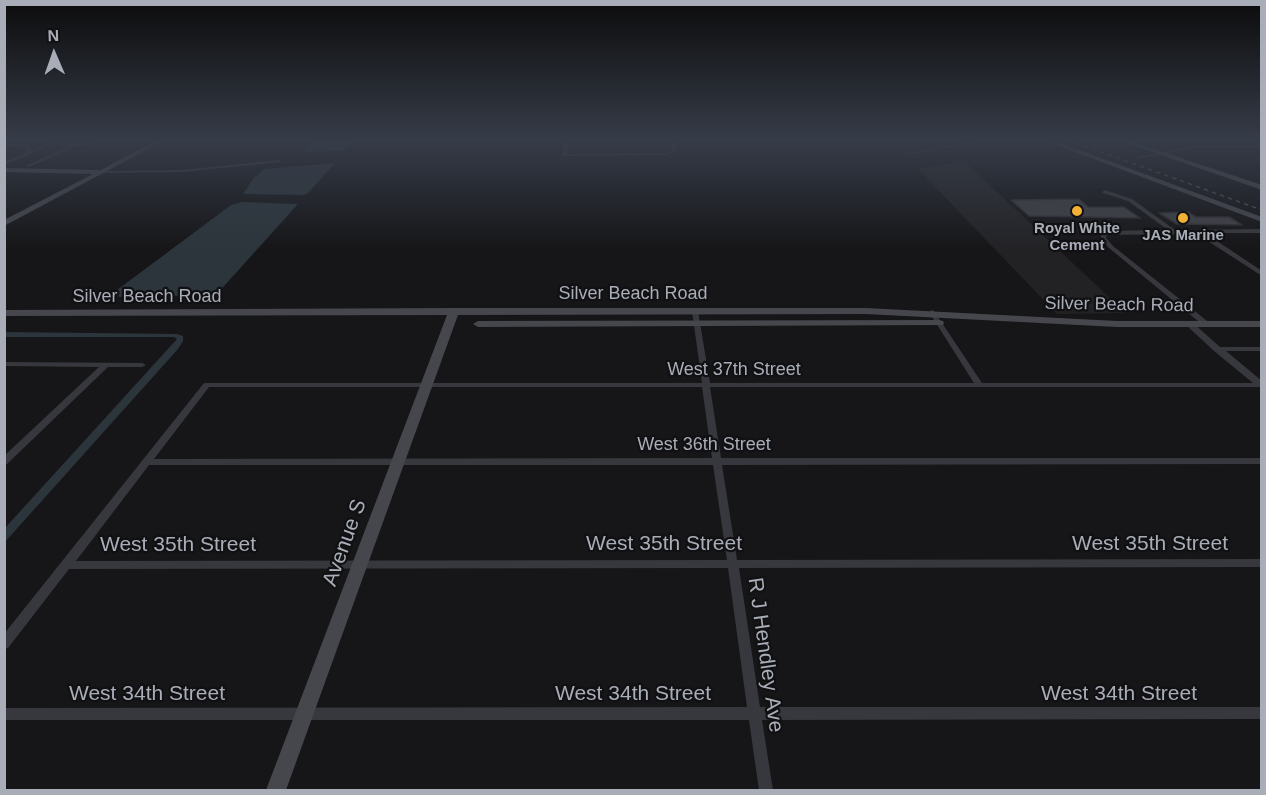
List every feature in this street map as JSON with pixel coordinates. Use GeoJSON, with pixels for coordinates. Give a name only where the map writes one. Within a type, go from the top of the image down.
{"type":"FeatureCollection","features":[{"type":"Feature","properties":{"kind":"street"},"geometry":{"type":"LineString","coordinates":[[4,217],[85,177]]}},
{"type":"Feature","properties":{"kind":"street"},"geometry":{"type":"LineString","coordinates":[[4,224],[86,177]]}},
{"type":"Feature","properties":{"kind":"street"},"geometry":{"type":"LineString","coordinates":[[1149,177],[1262,218]]}},
{"type":"Feature","properties":{"kind":"street"},"geometry":{"type":"LineString","coordinates":[[1154,177],[1262,218]]}},
{"type":"Feature","properties":{"kind":"street"},"geometry":{"type":"LineString","coordinates":[[1230,177],[1262,188]]}},
{"type":"Feature","properties":{"kind":"street"},"geometry":{"type":"LineString","coordinates":[[1105,192],[1130,200],[1174,232]]}},
{"type":"Feature","properties":{"kind":"street"},"geometry":{"type":"LineString","coordinates":[[1207,324],[1111,247],[1103,238],[1104,233],[1262,231]]}},
{"type":"Feature","properties":{"kind":"street"},"geometry":{"type":"LineString","coordinates":[[1199,232],[1262,274]]}},
{"type":"Feature","properties":{"kind":"street","name":"Avenue S"},"geometry":{"type":"LineString","coordinates":[[276,790],[454,311]]}},
{"type":"Feature","properties":{"kind":"street","name":"R J Hendley Ave"},"geometry":{"type":"LineString","coordinates":[[695,311],[766,790]]}},
{"type":"Feature","properties":{"kind":"street"},"geometry":{"type":"LineString","coordinates":[[932,312],[980,385]]}},
{"type":"Feature","properties":{"kind":"street","name":"Silver Beach Road"},"geometry":{"type":"LineString","coordinates":[[4,313],[932,312],[1117,324],[1262,324]]}},
{"type":"Feature","properties":{"kind":"street","name":"Silver Beach Road"},"geometry":{"type":"LineString","coordinates":[[478,324],[939,323]]}},
{"type":"Feature","properties":{"kind":"street"},"geometry":{"type":"LineString","coordinates":[[1189,324],[1261,385]]}},
{"type":"Feature","properties":{"kind":"street"},"geometry":{"type":"LineString","coordinates":[[1217,349],[1262,349]]}},
{"type":"Feature","properties":{"kind":"street"},"geometry":{"type":"LineString","coordinates":[[4,363],[142,365]]}},
{"type":"Feature","properties":{"kind":"street"},"geometry":{"type":"LineString","coordinates":[[4,462],[106,365]]}},
{"type":"Feature","properties":{"kind":"street","name":"West 37th Street"},"geometry":{"type":"LineString","coordinates":[[146,462],[207,385],[1261,385]]}},
{"type":"Feature","properties":{"kind":"street","name":"West 36th Street"},"geometry":{"type":"LineString","coordinates":[[146,462],[1262,461]]}},
{"type":"Feature","properties":{"kind":"street"},"geometry":{"type":"LineString","coordinates":[[4,644],[146,462]]}},
{"type":"Feature","properties":{"kind":"street","name":"West 35th Street"},"geometry":{"type":"LineString","coordinates":[[66,565],[1262,563]]}},
{"type":"Feature","properties":{"kind":"street","name":"West 34th Street"},"geometry":{"type":"LineString","coordinates":[[4,714],[1262,713]]}},
{"type":"Feature","properties":{"kind":"shaded area"},"geometry":{"type":"Polygon","coordinates":[[[255,177],[322,177],[304,195],[243,194],[255,177]]]}},
{"type":"Feature","properties":{"kind":"shaded area"},"geometry":{"type":"Polygon","coordinates":[[[926,177],[981,177],[1126,313],[1057,314],[926,177]]]}},
{"type":"Feature","properties":{"kind":"shaded area"},"geometry":{"type":"Polygon","coordinates":[[[242,202],[298,204],[216,295],[121,297],[113,295],[231,205],[242,202]]]}},
{"type":"Feature","properties":{"kind":"shaded area"},"geometry":{"type":"Polygon","coordinates":[[[5,332],[177,334],[183,336],[183,341],[5,542],[5,528],[177,339],[174,337],[5,337],[5,332]]]}},
{"type":"Feature","properties":{"kind":"building","name":"Royal White Cement"},"geometry":{"type":"Polygon","coordinates":[[[1079,199],[1088,207],[1124,207],[1140,218],[1029,216],[1011,200],[1079,199]]]}},
{"type":"Feature","properties":{"kind":"building"},"geometry":{"type":"Polygon","coordinates":[[[1188,212],[1196,217],[1229,217],[1242,225],[1177,224],[1159,213],[1188,212]]]}},
{"type":"Feature","properties":{"kind":"railway"},"geometry":{"type":"LineString","coordinates":[[1171,177],[1262,210]]}},
{"type":"Feature","properties":{"kind":"place","name":"Royal White Cement"},"geometry":{"type":"Point","coordinates":[1077,211]}},
{"type":"Feature","properties":{"kind":"place","name":"JAS Marine"},"geometry":{"type":"Point","coordinates":[1183,218]}}]}
